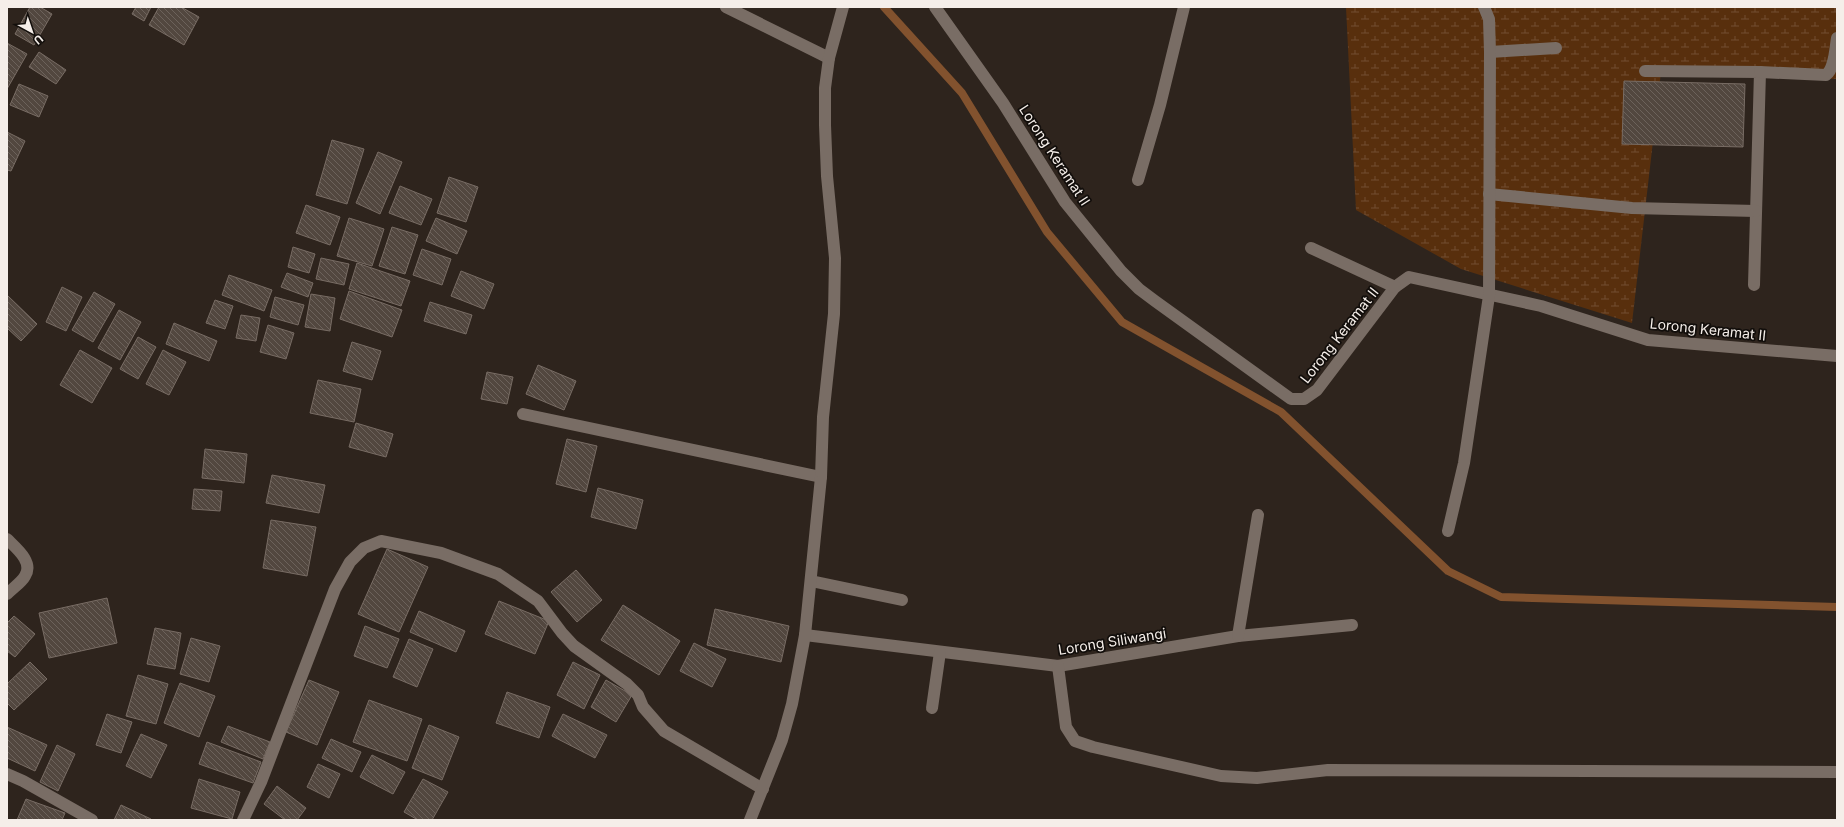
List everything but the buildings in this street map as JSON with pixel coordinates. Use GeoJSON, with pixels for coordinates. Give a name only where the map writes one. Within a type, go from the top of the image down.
{"type":"FeatureCollection","features":[{"type":"Feature","properties":{"kind":"street"},"geometry":{"type":"LineString","coordinates":[[726,7],[829,58]]}},
{"type":"Feature","properties":{"kind":"street"},"geometry":{"type":"LineString","coordinates":[[750,820],[782,740],[792,704],[806,635],[821,477],[823,417],[834,314],[835,258],[827,176],[825,88],[829,58],[836,26],[843,7]]}},
{"type":"Feature","properties":{"kind":"street","name":"Lorong Keramat II"},"geometry":{"type":"LineString","coordinates":[[935,7],[1003,103],[1065,202],[1121,270],[1155,301],[1291,399],[1304,399],[1317,390],[1395,287],[1409,277],[1489,296],[1541,306],[1648,340],[1837,356]]}},
{"type":"Feature","properties":{"kind":"street"},"geometry":{"type":"LineString","coordinates":[[1138,180],[1160,105],[1184,7]]}},
{"type":"Feature","properties":{"kind":"street"},"geometry":{"type":"LineString","coordinates":[[1448,531],[1464,463],[1489,296],[1490,52],[1489,19],[1484,7]]}},
{"type":"Feature","properties":{"kind":"street"},"geometry":{"type":"LineString","coordinates":[[1645,71],[1760,72],[1826,75],[1832,66],[1837,38]]}},
{"type":"Feature","properties":{"kind":"street"},"geometry":{"type":"LineString","coordinates":[[1490,52],[1556,48]]}},
{"type":"Feature","properties":{"kind":"street"},"geometry":{"type":"LineString","coordinates":[[1754,285],[1760,72]]}},
{"type":"Feature","properties":{"kind":"street"},"geometry":{"type":"LineString","coordinates":[[1489,194],[1632,208],[1756,211]]}},
{"type":"Feature","properties":{"kind":"street"},"geometry":{"type":"LineString","coordinates":[[1312,248],[1395,287]]}},
{"type":"Feature","properties":{"kind":"street"},"geometry":{"type":"LineString","coordinates":[[522,414],[821,477]]}},
{"type":"Feature","properties":{"kind":"street"},"geometry":{"type":"LineString","coordinates":[[1238,636],[1258,516]]}},
{"type":"Feature","properties":{"kind":"street"},"geometry":{"type":"LineString","coordinates":[[7,539],[22,554],[26,561],[27,569],[25,576],[7,594]]}},
{"type":"Feature","properties":{"kind":"street"},"geometry":{"type":"LineString","coordinates":[[243,820],[261,782],[335,589],[350,562],[364,548],[381,541],[441,553],[498,574],[538,601],[562,633],[574,646],[627,684],[638,694],[643,707],[664,731],[763,789]]}},
{"type":"Feature","properties":{"kind":"street"},"geometry":{"type":"LineString","coordinates":[[811,581],[902,600]]}},
{"type":"Feature","properties":{"kind":"street","name":"Lorong Siliwangi"},"geometry":{"type":"LineString","coordinates":[[806,635],[1058,666],[1238,636],[1352,625]]}},
{"type":"Feature","properties":{"kind":"street"},"geometry":{"type":"LineString","coordinates":[[932,708],[940,652]]}},
{"type":"Feature","properties":{"kind":"street"},"geometry":{"type":"LineString","coordinates":[[1058,666],[1066,727],[1075,741],[1093,747],[1221,776],[1257,778],[1328,770],[1837,772]]}},
{"type":"Feature","properties":{"kind":"street"},"geometry":{"type":"LineString","coordinates":[[7,774],[23,781],[92,820]]}},
{"type":"Feature","properties":{"kind":"green space"},"geometry":{"type":"Polygon","coordinates":[[[1346,7],[1837,7],[1837,79],[1661,72],[1632,323],[1461,269],[1356,210],[1346,7]]]}},
{"type":"Feature","properties":{"kind":"waterway"},"geometry":{"type":"LineString","coordinates":[[884,7],[962,93],[1047,232],[1122,322],[1281,412],[1448,571],[1501,597],[1837,607]]}}]}
